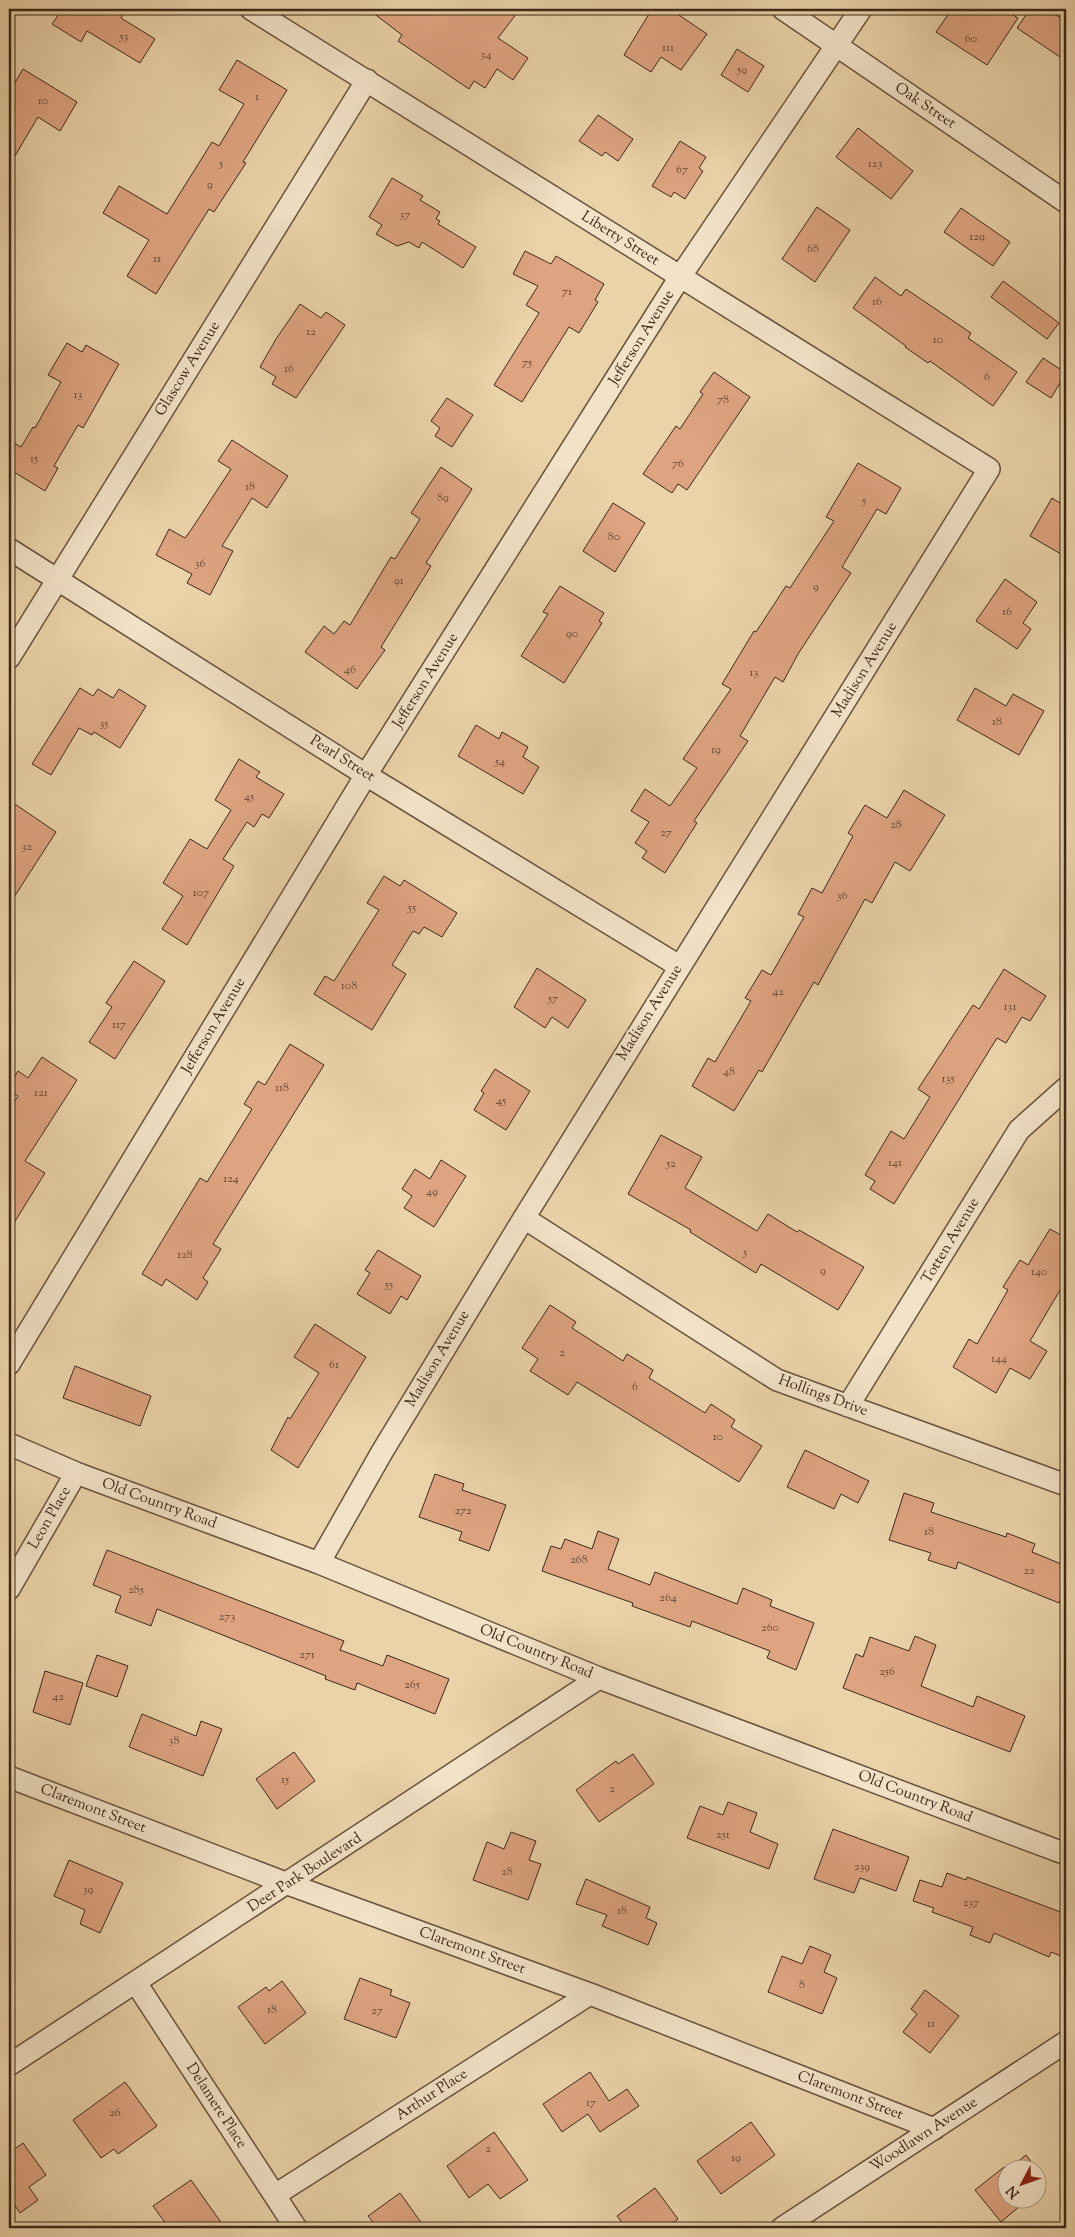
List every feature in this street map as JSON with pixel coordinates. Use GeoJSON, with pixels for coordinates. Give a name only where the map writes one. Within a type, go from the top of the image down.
{"type":"FeatureCollection","features":[{"type":"Feature","properties":{"kind":"street","name":"Liberty Street"},"geometry":{"type":"LineString","coordinates":[[251,9],[990,469]]}},
{"type":"Feature","properties":{"kind":"street","name":"Oak Street"},"geometry":{"type":"LineString","coordinates":[[783,9],[1066,202]]}},
{"type":"Feature","properties":{"kind":"street","name":"Jefferson Avenue"},"geometry":{"type":"LineString","coordinates":[[9,1364],[366,775],[680,277],[861,9]]}},
{"type":"Feature","properties":{"kind":"street","name":"Glascow Avenue"},"geometry":{"type":"LineString","coordinates":[[9,658],[367,80]]}},
{"type":"Feature","properties":{"kind":"street","name":"Madison Avenue"},"geometry":{"type":"LineString","coordinates":[[320,1563],[382,1452],[524,1218],[679,966],[807,766],[990,469]]}},
{"type":"Feature","properties":{"kind":"street","name":"Pearl Street"},"geometry":{"type":"LineString","coordinates":[[9,549],[366,775],[679,966]]}},
{"type":"Feature","properties":{"kind":"street","name":"Totten Avenue"},"geometry":{"type":"LineString","coordinates":[[848,1406],[1019,1130],[1066,1088]]}},
{"type":"Feature","properties":{"kind":"street","name":"Hollings Drive"},"geometry":{"type":"LineString","coordinates":[[524,1218],[777,1380],[1066,1485]]}},
{"type":"Feature","properties":{"kind":"street","name":"Old Country Road"},"geometry":{"type":"LineString","coordinates":[[9,1444],[76,1473],[320,1563],[599,1678],[1066,1854]]}},
{"type":"Feature","properties":{"kind":"street","name":"Leon Place"},"geometry":{"type":"LineString","coordinates":[[9,1589],[76,1473]]}},
{"type":"Feature","properties":{"kind":"street","name":"Deer Park Boulevard"},"geometry":{"type":"LineString","coordinates":[[9,2065],[288,1884],[599,1678]]}},
{"type":"Feature","properties":{"kind":"street","name":"Claremont Street"},"geometry":{"type":"LineString","coordinates":[[9,1777],[288,1884],[590,1994],[934,2129]]}},
{"type":"Feature","properties":{"kind":"street","name":"Delamere Place"},"geometry":{"type":"LineString","coordinates":[[136,1983],[296,2228]]}},
{"type":"Feature","properties":{"kind":"street","name":"Arthur Place"},"geometry":{"type":"LineString","coordinates":[[275,2195],[590,1994]]}},
{"type":"Feature","properties":{"kind":"street","name":"Woodlawn Avenue"},"geometry":{"type":"LineString","coordinates":[[782,2228],[1066,2042]]}},
{"type":"Feature","properties":{"kind":"building"},"geometry":{"type":"Polygon","coordinates":[[[51,9],[127,9],[121,18],[155,39],[140,63],[87,31],[81,42],[52,24],[59,14],[51,9]]]}},
{"type":"Feature","properties":{"kind":"building"},"geometry":{"type":"Polygon","coordinates":[[[368,9],[520,9],[498,38],[528,58],[513,80],[497,69],[485,88],[474,81],[469,89],[398,41],[402,35],[368,9]]]}},
{"type":"Feature","properties":{"kind":"building"},"geometry":{"type":"Polygon","coordinates":[[[652,9],[670,9],[707,34],[681,70],[661,57],[651,72],[624,55],[652,9]]]}},
{"type":"Feature","properties":{"kind":"building"},"geometry":{"type":"Polygon","coordinates":[[[952,9],[1003,9],[1018,18],[987,65],[936,32],[952,9]]]}},
{"type":"Feature","properties":{"kind":"building"},"geometry":{"type":"Polygon","coordinates":[[[1030,9],[1046,9],[1066,21],[1066,61],[1017,28],[1030,9]]]}},
{"type":"Feature","properties":{"kind":"building"},"geometry":{"type":"Polygon","coordinates":[[[737,49],[764,66],[748,92],[721,75],[737,49]]]}},
{"type":"Feature","properties":{"kind":"building"},"geometry":{"type":"Polygon","coordinates":[[[237,60],[287,90],[243,162],[246,163],[214,212],[209,209],[156,294],[127,276],[149,240],[103,213],[119,186],[167,214],[212,142],[219,146],[244,104],[219,90],[237,60]]]}},
{"type":"Feature","properties":{"kind":"building"},"geometry":{"type":"Polygon","coordinates":[[[23,69],[77,102],[60,131],[38,117],[9,166],[9,93],[23,69]]]}},
{"type":"Feature","properties":{"kind":"building"},"geometry":{"type":"Polygon","coordinates":[[[598,115],[633,139],[618,161],[605,152],[602,156],[579,141],[598,115]]]}},
{"type":"Feature","properties":{"kind":"building"},"geometry":{"type":"Polygon","coordinates":[[[858,128],[913,171],[891,199],[836,157],[858,128]]]}},
{"type":"Feature","properties":{"kind":"building"},"geometry":{"type":"Polygon","coordinates":[[[680,141],[706,157],[699,168],[703,171],[685,199],[674,192],[671,197],[652,186],[680,141]]]}},
{"type":"Feature","properties":{"kind":"building"},"geometry":{"type":"Polygon","coordinates":[[[392,178],[423,196],[420,200],[440,212],[436,219],[440,221],[438,224],[476,247],[463,268],[422,242],[419,248],[409,242],[397,246],[376,234],[382,225],[369,217],[392,178]]]}},
{"type":"Feature","properties":{"kind":"building"},"geometry":{"type":"Polygon","coordinates":[[[817,207],[850,230],[815,282],[782,259],[817,207]]]}},
{"type":"Feature","properties":{"kind":"building"},"geometry":{"type":"Polygon","coordinates":[[[961,208],[1010,242],[993,266],[944,232],[961,208]]]}},
{"type":"Feature","properties":{"kind":"building"},"geometry":{"type":"Polygon","coordinates":[[[525,251],[551,264],[556,256],[604,284],[595,300],[598,302],[579,333],[569,327],[522,402],[494,385],[539,313],[526,305],[538,286],[513,274],[525,251]]]}},
{"type":"Feature","properties":{"kind":"building"},"geometry":{"type":"Polygon","coordinates":[[[875,277],[901,296],[906,289],[971,333],[968,338],[1017,372],[993,406],[930,361],[928,363],[905,347],[853,308],[875,277]]]}},
{"type":"Feature","properties":{"kind":"building"},"geometry":{"type":"Polygon","coordinates":[[[1003,281],[1059,323],[1047,339],[991,297],[1003,281]]]}},
{"type":"Feature","properties":{"kind":"building"},"geometry":{"type":"Polygon","coordinates":[[[300,304],[321,318],[326,312],[345,325],[296,398],[272,384],[276,377],[260,367],[276,339],[300,304]]]}},
{"type":"Feature","properties":{"kind":"building"},"geometry":{"type":"Polygon","coordinates":[[[67,343],[82,352],[86,345],[119,364],[83,428],[78,425],[54,466],[58,468],[45,491],[9,469],[9,440],[21,447],[33,427],[35,428],[61,382],[48,375],[67,343]]]}},
{"type":"Feature","properties":{"kind":"building"},"geometry":{"type":"Polygon","coordinates":[[[1043,358],[1066,373],[1051,398],[1026,382],[1043,358]]]}},
{"type":"Feature","properties":{"kind":"building"},"geometry":{"type":"Polygon","coordinates":[[[714,372],[750,397],[687,490],[678,484],[672,493],[643,474],[676,426],[680,429],[703,394],[700,392],[714,372]]]}},
{"type":"Feature","properties":{"kind":"building"},"geometry":{"type":"Polygon","coordinates":[[[447,398],[473,415],[452,447],[435,436],[440,428],[431,421],[447,398]]]}},
{"type":"Feature","properties":{"kind":"building"},"geometry":{"type":"Polygon","coordinates":[[[232,440],[288,476],[267,508],[252,498],[222,546],[233,551],[210,595],[187,583],[192,574],[156,555],[169,529],[185,538],[191,530],[231,469],[218,461],[232,440]]]}},
{"type":"Feature","properties":{"kind":"building"},"geometry":{"type":"Polygon","coordinates":[[[858,463],[901,488],[886,514],[877,509],[842,567],[851,573],[798,654],[783,682],[775,677],[740,736],[748,741],[694,821],[697,823],[665,873],[642,858],[647,851],[635,843],[649,822],[631,811],[645,789],[670,806],[697,768],[683,759],[731,689],[722,684],[754,631],[756,632],[786,586],[790,588],[834,521],[826,517],[858,463]]]}},
{"type":"Feature","properties":{"kind":"building"},"geometry":{"type":"Polygon","coordinates":[[[441,467],[472,489],[426,563],[431,566],[381,647],[385,650],[357,689],[305,652],[324,626],[334,634],[344,621],[350,625],[391,557],[395,559],[420,519],[411,513],[441,467]]]}},
{"type":"Feature","properties":{"kind":"building"},"geometry":{"type":"Polygon","coordinates":[[[1052,498],[1066,507],[1066,557],[1030,536],[1052,498]]]}},
{"type":"Feature","properties":{"kind":"building"},"geometry":{"type":"Polygon","coordinates":[[[613,503],[645,523],[615,572],[583,551],[613,503]]]}},
{"type":"Feature","properties":{"kind":"building"},"geometry":{"type":"Polygon","coordinates":[[[1005,579],[1037,602],[1023,623],[1031,629],[1017,649],[976,621],[1005,579]]]}},
{"type":"Feature","properties":{"kind":"building"},"geometry":{"type":"Polygon","coordinates":[[[560,586],[604,613],[599,621],[602,623],[564,683],[521,656],[548,614],[543,612],[560,586]]]}},
{"type":"Feature","properties":{"kind":"building"},"geometry":{"type":"Polygon","coordinates":[[[80,688],[93,696],[98,689],[113,698],[119,689],[146,706],[120,748],[94,732],[92,735],[79,728],[51,775],[32,764],[80,688]]]}},
{"type":"Feature","properties":{"kind":"building"},"geometry":{"type":"Polygon","coordinates":[[[975,688],[1006,706],[1013,694],[1044,711],[1019,755],[957,720],[975,688]]]}},
{"type":"Feature","properties":{"kind":"building"},"geometry":{"type":"Polygon","coordinates":[[[476,725],[499,739],[502,732],[528,747],[523,757],[539,767],[523,794],[458,756],[476,725]]]}},
{"type":"Feature","properties":{"kind":"building"},"geometry":{"type":"Polygon","coordinates":[[[239,759],[260,772],[256,777],[284,794],[269,818],[262,814],[254,827],[247,822],[223,859],[234,866],[187,945],[162,929],[183,896],[163,883],[190,839],[207,849],[231,810],[215,800],[239,759]]]}},
{"type":"Feature","properties":{"kind":"building"},"geometry":{"type":"Polygon","coordinates":[[[904,790],[945,815],[910,871],[895,862],[872,903],[865,899],[818,985],[814,982],[762,1072],[759,1070],[734,1111],[692,1086],[708,1058],[715,1062],[751,1001],[745,998],[762,970],[771,975],[804,917],[798,914],[812,888],[822,893],[853,836],[848,833],[865,805],[887,818],[904,790]]]}},
{"type":"Feature","properties":{"kind":"building"},"geometry":{"type":"Polygon","coordinates":[[[9,800],[56,832],[9,905],[9,800]]]}},
{"type":"Feature","properties":{"kind":"building"},"geometry":{"type":"Polygon","coordinates":[[[384,876],[400,886],[404,880],[457,913],[442,937],[424,927],[419,934],[413,931],[392,965],[406,974],[372,1030],[314,994],[325,976],[334,981],[379,910],[367,903],[384,876]]]}},
{"type":"Feature","properties":{"kind":"building"},"geometry":{"type":"Polygon","coordinates":[[[134,961],[165,981],[115,1059],[89,1042],[112,1007],[106,1003],[134,961]]]}},
{"type":"Feature","properties":{"kind":"building"},"geometry":{"type":"Polygon","coordinates":[[[537,968],[586,1000],[568,1028],[552,1017],[545,1028],[514,1007],[537,968]]]}},
{"type":"Feature","properties":{"kind":"building"},"geometry":{"type":"Polygon","coordinates":[[[1004,969],[1046,996],[1030,1021],[1022,1017],[1006,1043],[997,1038],[894,1204],[870,1189],[875,1181],[865,1175],[891,1131],[904,1139],[930,1097],[918,1089],[973,1005],[979,1009],[1004,969]]]}},
{"type":"Feature","properties":{"kind":"building"},"geometry":{"type":"Polygon","coordinates":[[[290,1044],[324,1065],[213,1244],[221,1249],[203,1278],[208,1282],[197,1300],[166,1279],[162,1286],[142,1274],[200,1178],[207,1182],[252,1109],[244,1104],[258,1081],[265,1085],[290,1044]]]}},
{"type":"Feature","properties":{"kind":"building"},"geometry":{"type":"Polygon","coordinates":[[[42,1057],[77,1080],[25,1161],[45,1173],[9,1231],[9,1110],[18,1096],[9,1090],[9,1086],[18,1071],[28,1078],[42,1057]]]}},
{"type":"Feature","properties":{"kind":"building"},"geometry":{"type":"Polygon","coordinates":[[[495,1069],[530,1091],[506,1130],[474,1110],[484,1093],[481,1091],[495,1069]]]}},
{"type":"Feature","properties":{"kind":"building"},"geometry":{"type":"Polygon","coordinates":[[[661,1135],[702,1157],[685,1188],[757,1231],[768,1214],[797,1232],[799,1230],[864,1267],[838,1310],[761,1264],[756,1273],[690,1232],[691,1230],[628,1194],[661,1135]]]}},
{"type":"Feature","properties":{"kind":"building"},"geometry":{"type":"Polygon","coordinates":[[[441,1160],[466,1176],[434,1227],[404,1208],[412,1196],[402,1189],[415,1169],[430,1179],[441,1160]]]}},
{"type":"Feature","properties":{"kind":"building"},"geometry":{"type":"Polygon","coordinates":[[[1050,1229],[1066,1238],[1066,1280],[1030,1341],[1047,1351],[1030,1379],[1010,1368],[996,1393],[953,1367],[969,1339],[977,1344],[1008,1290],[1003,1287],[1020,1260],[1028,1265],[1050,1229]]]}},
{"type":"Feature","properties":{"kind":"building"},"geometry":{"type":"Polygon","coordinates":[[[378,1250],[421,1276],[407,1300],[401,1296],[390,1314],[357,1294],[370,1273],[365,1270],[378,1250]]]}},
{"type":"Feature","properties":{"kind":"building"},"geometry":{"type":"Polygon","coordinates":[[[550,1305],[576,1322],[572,1328],[623,1361],[627,1354],[653,1370],[649,1378],[705,1413],[711,1404],[735,1420],[731,1427],[762,1446],[739,1482],[577,1382],[568,1395],[530,1371],[538,1359],[522,1348],[550,1305]]]}},
{"type":"Feature","properties":{"kind":"building"},"geometry":{"type":"Polygon","coordinates":[[[315,1324],[366,1357],[298,1468],[271,1450],[288,1417],[290,1419],[319,1373],[294,1357],[315,1324]]]}},
{"type":"Feature","properties":{"kind":"building"},"geometry":{"type":"Polygon","coordinates":[[[75,1366],[151,1396],[140,1426],[63,1398],[75,1366]]]}},
{"type":"Feature","properties":{"kind":"building"},"geometry":{"type":"Polygon","coordinates":[[[805,1450],[869,1481],[858,1503],[841,1494],[834,1509],[787,1487],[805,1450]]]}},
{"type":"Feature","properties":{"kind":"building"},"geometry":{"type":"Polygon","coordinates":[[[435,1474],[464,1484],[462,1490],[506,1505],[489,1551],[459,1540],[462,1532],[419,1517],[435,1474]]]}},
{"type":"Feature","properties":{"kind":"building"},"geometry":{"type":"Polygon","coordinates":[[[904,1493],[934,1503],[931,1512],[1006,1537],[1007,1533],[1035,1544],[1032,1552],[1066,1566],[1066,1585],[1059,1603],[958,1562],[956,1569],[928,1560],[931,1553],[889,1540],[904,1493]]]}},
{"type":"Feature","properties":{"kind":"building"},"geometry":{"type":"Polygon","coordinates":[[[598,1531],[619,1539],[608,1569],[650,1585],[655,1572],[737,1604],[743,1588],[772,1600],[770,1606],[814,1623],[796,1670],[767,1658],[770,1651],[692,1621],[690,1627],[632,1606],[633,1603],[542,1571],[551,1546],[561,1549],[565,1539],[592,1549],[598,1531]]]}},
{"type":"Feature","properties":{"kind":"building"},"geometry":{"type":"Polygon","coordinates":[[[107,1550],[344,1641],[340,1650],[383,1666],[387,1655],[449,1679],[435,1714],[357,1683],[355,1690],[325,1679],[326,1676],[157,1609],[151,1626],[115,1612],[121,1596],[93,1585],[107,1550]]]}},
{"type":"Feature","properties":{"kind":"building"},"geometry":{"type":"Polygon","coordinates":[[[915,1636],[936,1645],[921,1686],[973,1707],[977,1696],[1025,1716],[1010,1752],[843,1688],[856,1654],[863,1657],[870,1637],[909,1651],[915,1636]]]}},
{"type":"Feature","properties":{"kind":"building"},"geometry":{"type":"Polygon","coordinates":[[[97,1655],[128,1666],[117,1697],[86,1686],[97,1655]]]}},
{"type":"Feature","properties":{"kind":"building"},"geometry":{"type":"Polygon","coordinates":[[[45,1671],[83,1683],[70,1725],[33,1712],[45,1671]]]}},
{"type":"Feature","properties":{"kind":"building"},"geometry":{"type":"Polygon","coordinates":[[[142,1714],[196,1736],[201,1721],[222,1729],[203,1776],[129,1747],[142,1714]]]}},
{"type":"Feature","properties":{"kind":"building"},"geometry":{"type":"Polygon","coordinates":[[[294,1752],[315,1781],[277,1809],[256,1779],[294,1752]]]}},
{"type":"Feature","properties":{"kind":"building"},"geometry":{"type":"Polygon","coordinates":[[[633,1754],[654,1784],[599,1822],[576,1790],[616,1761],[618,1764],[633,1754]]]}},
{"type":"Feature","properties":{"kind":"building"},"geometry":{"type":"Polygon","coordinates":[[[728,1802],[757,1813],[750,1832],[778,1844],[769,1869],[687,1838],[700,1806],[723,1815],[728,1802]]]}},
{"type":"Feature","properties":{"kind":"building"},"geometry":{"type":"Polygon","coordinates":[[[833,1829],[909,1857],[896,1891],[860,1878],[854,1893],[814,1879],[833,1829]]]}},
{"type":"Feature","properties":{"kind":"building"},"geometry":{"type":"Polygon","coordinates":[[[511,1832],[536,1841],[529,1860],[541,1864],[528,1900],[473,1880],[487,1842],[504,1849],[511,1832]]]}},
{"type":"Feature","properties":{"kind":"building"},"geometry":{"type":"Polygon","coordinates":[[[69,1860],[123,1883],[100,1933],[80,1924],[85,1910],[54,1896],[69,1860]]]}},
{"type":"Feature","properties":{"kind":"building"},"geometry":{"type":"Polygon","coordinates":[[[947,1873],[966,1880],[967,1877],[1066,1914],[1066,1958],[1051,1952],[1049,1957],[994,1933],[990,1943],[970,1935],[973,1927],[932,1912],[934,1908],[913,1901],[920,1880],[942,1887],[947,1873]]]}},
{"type":"Feature","properties":{"kind":"building"},"geometry":{"type":"Polygon","coordinates":[[[586,1879],[650,1907],[646,1918],[657,1923],[648,1945],[602,1926],[607,1915],[576,1904],[586,1879]]]}},
{"type":"Feature","properties":{"kind":"building"},"geometry":{"type":"Polygon","coordinates":[[[810,1946],[831,1955],[824,1972],[837,1978],[822,2014],[768,1992],[782,1956],[802,1964],[810,1946]]]}},
{"type":"Feature","properties":{"kind":"building"},"geometry":{"type":"Polygon","coordinates":[[[360,1978],[392,1990],[390,1995],[410,2003],[396,2038],[344,2019],[360,1978]]]}},
{"type":"Feature","properties":{"kind":"building"},"geometry":{"type":"Polygon","coordinates":[[[282,1981],[306,2013],[265,2044],[238,2007],[266,1987],[269,1991],[282,1981]]]}},
{"type":"Feature","properties":{"kind":"building"},"geometry":{"type":"Polygon","coordinates":[[[925,1990],[959,2016],[930,2053],[903,2032],[917,2014],[911,2009],[925,1990]]]}},
{"type":"Feature","properties":{"kind":"building"},"geometry":{"type":"Polygon","coordinates":[[[590,2072],[609,2101],[627,2089],[639,2106],[600,2132],[588,2114],[562,2132],[543,2104],[590,2072]]]}},
{"type":"Feature","properties":{"kind":"building"},"geometry":{"type":"Polygon","coordinates":[[[125,2082],[157,2126],[118,2154],[114,2149],[101,2158],[73,2120],[125,2082]]]}},
{"type":"Feature","properties":{"kind":"building"},"geometry":{"type":"Polygon","coordinates":[[[751,2122],[775,2155],[721,2194],[697,2161],[751,2122]]]}},
{"type":"Feature","properties":{"kind":"building"},"geometry":{"type":"Polygon","coordinates":[[[494,2132],[528,2180],[500,2199],[488,2184],[469,2198],[447,2166],[494,2132]]]}},
{"type":"Feature","properties":{"kind":"building"},"geometry":{"type":"Polygon","coordinates":[[[23,2143],[46,2175],[29,2187],[38,2200],[20,2213],[11,2200],[9,2201],[9,2153],[23,2143]]]}},
{"type":"Feature","properties":{"kind":"building"},"geometry":{"type":"Polygon","coordinates":[[[1026,2155],[1030,2160],[1020,2160],[1026,2155]]]}},
{"type":"Feature","properties":{"kind":"building"},"geometry":{"type":"Polygon","coordinates":[[[998,2172],[998,2210],[1015,2210],[1001,2222],[975,2190],[998,2172]]]}},
{"type":"Feature","properties":{"kind":"building"},"geometry":{"type":"Polygon","coordinates":[[[191,2180],[225,2228],[169,2228],[153,2206],[191,2180]]]}},
{"type":"Feature","properties":{"kind":"building"},"geometry":{"type":"Polygon","coordinates":[[[655,2188],[678,2219],[666,2228],[626,2228],[617,2216],[655,2188]]]}},
{"type":"Feature","properties":{"kind":"building"},"geometry":{"type":"Polygon","coordinates":[[[400,2193],[425,2228],[378,2228],[368,2216],[400,2193]]]}}]}
